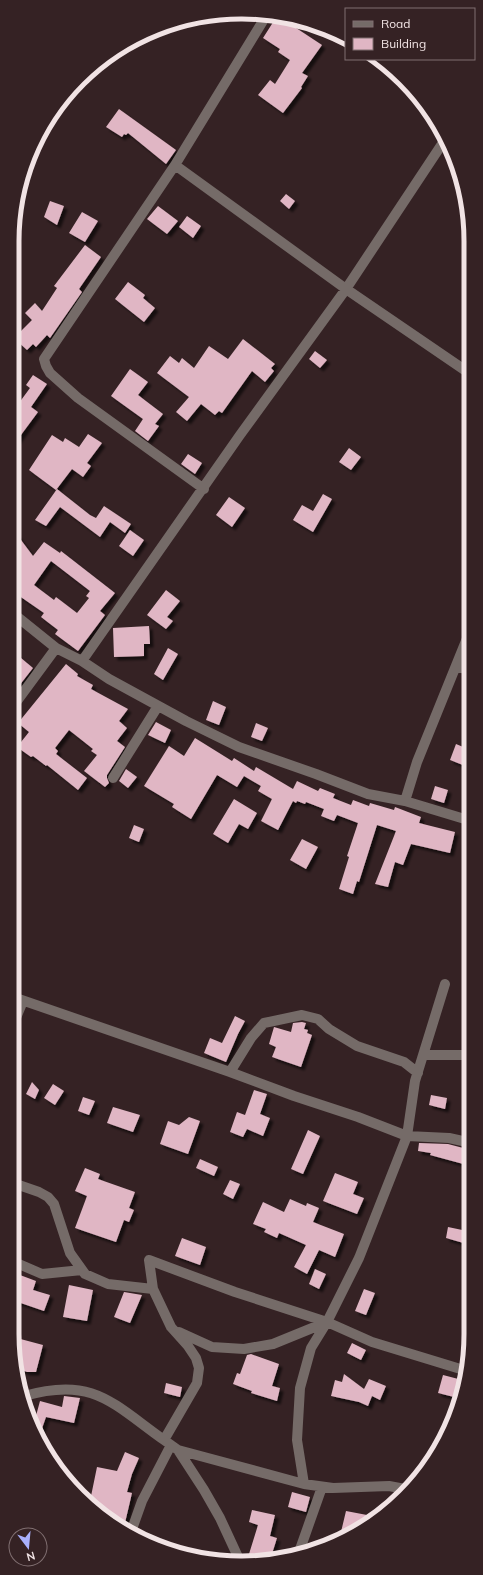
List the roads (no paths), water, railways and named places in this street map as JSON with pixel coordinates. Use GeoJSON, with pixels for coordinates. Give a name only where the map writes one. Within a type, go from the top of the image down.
{"type":"FeatureCollection","features":[{"type":"Feature","properties":{"kind":"street"},"geometry":{"type":"LineString","coordinates":[[204,488],[78,398],[50,373],[44,359],[176,165],[264,20]]}},
{"type":"Feature","properties":{"kind":"street"},"geometry":{"type":"LineString","coordinates":[[82,661],[346,289],[442,145]]}},
{"type":"Feature","properties":{"kind":"street"},"geometry":{"type":"LineString","coordinates":[[176,165],[346,289],[464,370]]}},
{"type":"Feature","properties":{"kind":"street"},"geometry":{"type":"LineString","coordinates":[[19,618],[56,648],[82,661],[109,679],[158,706],[240,747],[368,794],[405,801],[464,819]]}},
{"type":"Feature","properties":{"kind":"street"},"geometry":{"type":"LineString","coordinates":[[405,801],[417,762],[464,646]]}},
{"type":"Feature","properties":{"kind":"street"},"geometry":{"type":"LineString","coordinates":[[19,698],[56,648]]}},
{"type":"Feature","properties":{"kind":"street"},"geometry":{"type":"LineString","coordinates":[[456,666],[464,669]]}},
{"type":"Feature","properties":{"kind":"street"},"geometry":{"type":"LineString","coordinates":[[112,778],[158,706]]}},
{"type":"Feature","properties":{"kind":"street"},"geometry":{"type":"LineString","coordinates":[[304,1484],[297,1440],[300,1388],[311,1348],[327,1322],[359,1258],[407,1136],[418,1072],[445,984]]}},
{"type":"Feature","properties":{"kind":"street"},"geometry":{"type":"LineString","coordinates":[[19,999],[230,1072],[294,1096],[358,1117],[407,1136],[449,1138],[464,1141]]}},
{"type":"Feature","properties":{"kind":"street"},"geometry":{"type":"LineString","coordinates":[[19,1010],[23,1000]]}},
{"type":"Feature","properties":{"kind":"street"},"geometry":{"type":"LineString","coordinates":[[230,1072],[251,1038],[264,1022],[302,1015],[318,1019],[329,1029],[357,1046],[404,1062],[418,1072]]}},
{"type":"Feature","properties":{"kind":"street"},"geometry":{"type":"LineString","coordinates":[[423,1055],[464,1055]]}},
{"type":"Feature","properties":{"kind":"street"},"geometry":{"type":"LineString","coordinates":[[19,1185],[39,1192],[48,1197],[54,1204],[70,1253],[85,1274],[108,1284],[153,1289]]}},
{"type":"Feature","properties":{"kind":"street"},"geometry":{"type":"LineString","coordinates":[[133,1527],[142,1501],[171,1445],[197,1383],[199,1368],[196,1358],[188,1346],[171,1327],[153,1289],[149,1260],[235,1292],[327,1322],[372,1342],[461,1369]]}},
{"type":"Feature","properties":{"kind":"street"},"geometry":{"type":"LineString","coordinates":[[19,1264],[42,1274],[82,1270]]}},
{"type":"Feature","properties":{"kind":"street"},"geometry":{"type":"LineString","coordinates":[[171,1327],[212,1347],[244,1349],[273,1344],[327,1322]]}},
{"type":"Feature","properties":{"kind":"street"},"geometry":{"type":"LineString","coordinates":[[28,1395],[64,1388],[84,1390],[95,1393],[108,1400],[171,1445],[304,1484],[333,1488],[389,1486],[402,1488]]}},
{"type":"Feature","properties":{"kind":"street"},"geometry":{"type":"LineString","coordinates":[[171,1445],[220,1518],[238,1556]]}},
{"type":"Feature","properties":{"kind":"street"},"geometry":{"type":"LineString","coordinates":[[301,1548],[322,1487]]}}]}
